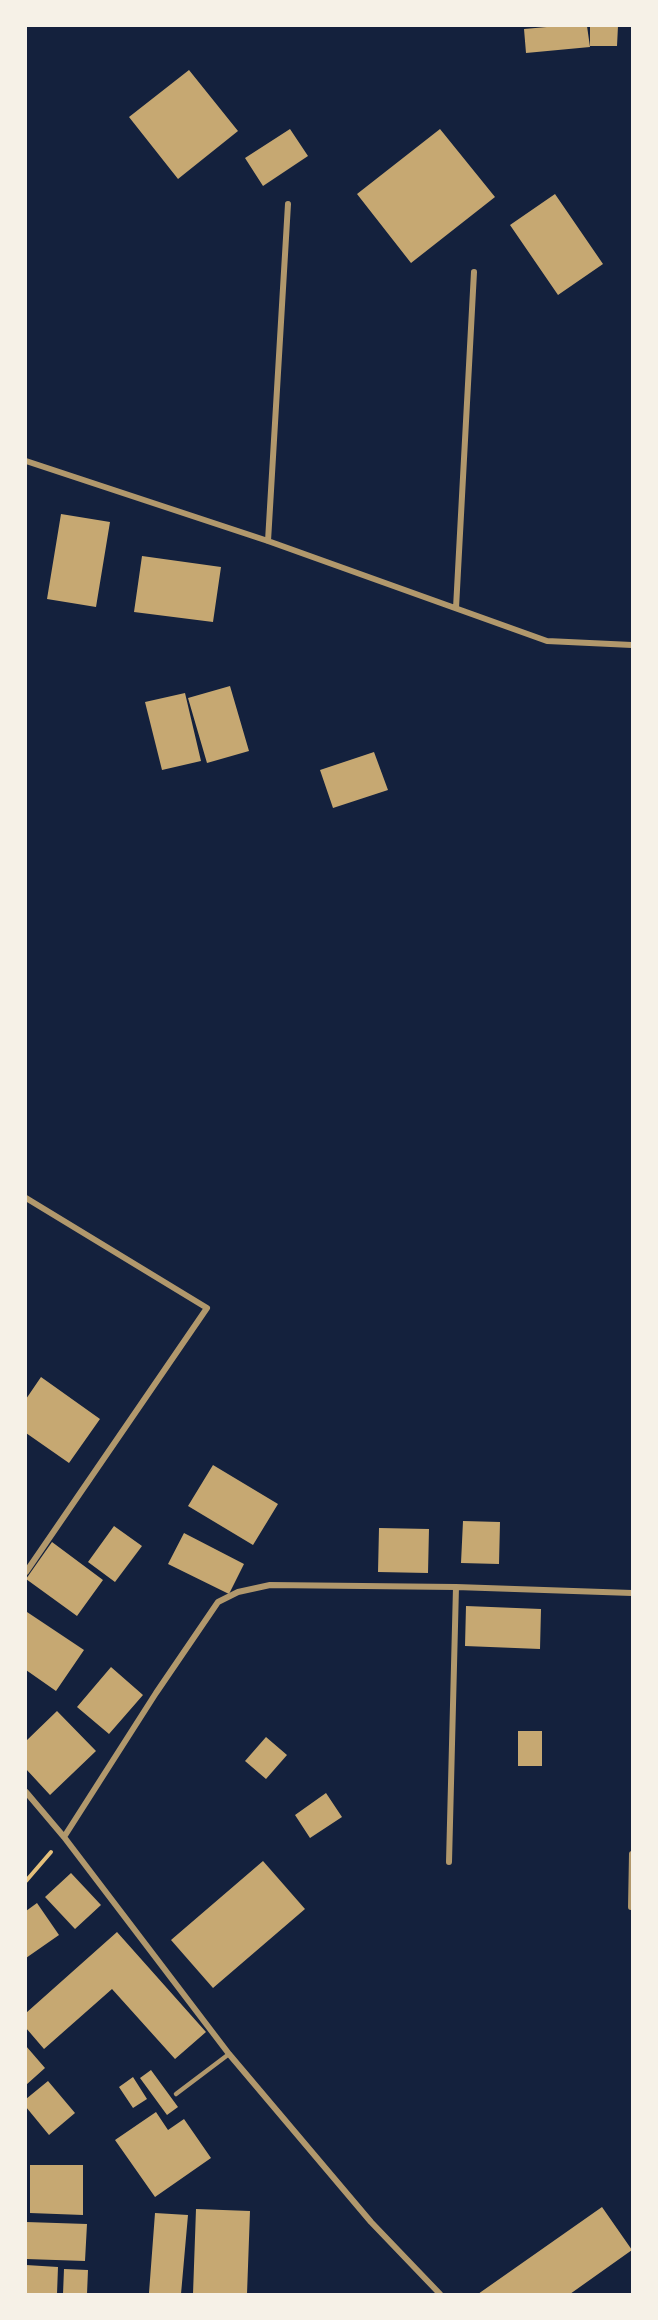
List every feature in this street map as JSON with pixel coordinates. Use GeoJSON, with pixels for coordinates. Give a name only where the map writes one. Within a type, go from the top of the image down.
{"type":"FeatureCollection","features":[{"type":"Feature","properties":{"kind":"street"},"geometry":{"type":"LineString","coordinates":[[268,541],[288,204]]}},
{"type":"Feature","properties":{"kind":"street"},"geometry":{"type":"LineString","coordinates":[[456,608],[474,272]]}},
{"type":"Feature","properties":{"kind":"street"},"geometry":{"type":"LineString","coordinates":[[26,461],[268,541],[547,641],[633,645]]}},
{"type":"Feature","properties":{"kind":"street"},"geometry":{"type":"LineString","coordinates":[[26,1198],[207,1308],[26,1572]]}},
{"type":"Feature","properties":{"kind":"street"},"geometry":{"type":"LineString","coordinates":[[64,1836],[218,1602],[238,1592],[270,1585],[456,1587],[633,1593]]}},
{"type":"Feature","properties":{"kind":"street"},"geometry":{"type":"LineString","coordinates":[[449,1862],[456,1587]]}},
{"type":"Feature","properties":{"kind":"street"},"geometry":{"type":"LineString","coordinates":[[26,1792],[64,1836],[229,2054],[372,2222],[440,2295]]}},
{"type":"Feature","properties":{"kind":"street"},"geometry":{"type":"LineString","coordinates":[[631,1907],[633,1854]]}},
{"type":"Feature","properties":{"kind":"lane"},"geometry":{"type":"LineString","coordinates":[[176,2094],[229,2054]]}},
{"type":"Feature","properties":{"kind":"path"},"geometry":{"type":"LineString","coordinates":[[26,1881],[64,1836]]}},
{"type":"Feature","properties":{"kind":"building"},"geometry":{"type":"Polygon","coordinates":[[[587,26],[590,47],[526,53],[524,29],[587,26]]]}},
{"type":"Feature","properties":{"kind":"building"},"geometry":{"type":"Polygon","coordinates":[[[590,26],[618,26],[617,46],[590,46],[590,26]]]}},
{"type":"Feature","properties":{"kind":"building"},"geometry":{"type":"Polygon","coordinates":[[[189,70],[238,131],[178,179],[129,117],[189,70]]]}},
{"type":"Feature","properties":{"kind":"building"},"geometry":{"type":"Polygon","coordinates":[[[290,129],[308,156],[263,186],[245,158],[290,129]]]}},
{"type":"Feature","properties":{"kind":"building"},"geometry":{"type":"Polygon","coordinates":[[[440,129],[495,197],[411,263],[357,194],[440,129]]]}},
{"type":"Feature","properties":{"kind":"building"},"geometry":{"type":"Polygon","coordinates":[[[555,194],[603,264],[558,295],[510,225],[555,194]]]}},
{"type":"Feature","properties":{"kind":"building"},"geometry":{"type":"Polygon","coordinates":[[[61,514],[110,522],[96,607],[47,599],[61,514]]]}},
{"type":"Feature","properties":{"kind":"building"},"geometry":{"type":"Polygon","coordinates":[[[142,556],[221,567],[213,622],[134,612],[142,556]]]}},
{"type":"Feature","properties":{"kind":"building"},"geometry":{"type":"Polygon","coordinates":[[[230,686],[249,751],[207,763],[188,698],[230,686]]]}},
{"type":"Feature","properties":{"kind":"building"},"geometry":{"type":"Polygon","coordinates":[[[185,693],[201,761],[162,770],[145,702],[185,693]]]}},
{"type":"Feature","properties":{"kind":"building"},"geometry":{"type":"Polygon","coordinates":[[[374,752],[388,790],[333,808],[320,770],[374,752]]]}},
{"type":"Feature","properties":{"kind":"building"},"geometry":{"type":"Polygon","coordinates":[[[41,1377],[100,1419],[69,1463],[26,1433],[26,1399],[41,1377]]]}},
{"type":"Feature","properties":{"kind":"building"},"geometry":{"type":"Polygon","coordinates":[[[213,1465],[278,1504],[253,1545],[188,1506],[213,1465]]]}},
{"type":"Feature","properties":{"kind":"building"},"geometry":{"type":"Polygon","coordinates":[[[463,1521],[500,1522],[499,1564],[461,1563],[463,1521]]]}},
{"type":"Feature","properties":{"kind":"building"},"geometry":{"type":"Polygon","coordinates":[[[114,1526],[142,1546],[115,1582],[88,1562],[114,1526]]]}},
{"type":"Feature","properties":{"kind":"building"},"geometry":{"type":"Polygon","coordinates":[[[379,1528],[429,1529],[428,1573],[378,1572],[379,1528]]]}},
{"type":"Feature","properties":{"kind":"building"},"geometry":{"type":"Polygon","coordinates":[[[184,1533],[244,1564],[229,1594],[168,1564],[184,1533]]]}},
{"type":"Feature","properties":{"kind":"building"},"geometry":{"type":"Polygon","coordinates":[[[52,1542],[103,1580],[77,1616],[26,1579],[52,1542]]]}},
{"type":"Feature","properties":{"kind":"building"},"geometry":{"type":"Polygon","coordinates":[[[466,1606],[541,1609],[540,1649],[465,1646],[466,1606]]]}},
{"type":"Feature","properties":{"kind":"building"},"geometry":{"type":"Polygon","coordinates":[[[27,1612],[84,1650],[56,1691],[26,1670],[27,1612]]]}},
{"type":"Feature","properties":{"kind":"building"},"geometry":{"type":"Polygon","coordinates":[[[111,1667],[143,1695],[109,1734],[77,1707],[111,1667]]]}},
{"type":"Feature","properties":{"kind":"building"},"geometry":{"type":"Polygon","coordinates":[[[57,1711],[96,1751],[50,1795],[26,1769],[26,1741],[57,1711]]]}},
{"type":"Feature","properties":{"kind":"building"},"geometry":{"type":"Polygon","coordinates":[[[518,1731],[542,1731],[542,1766],[518,1766],[518,1731]]]}},
{"type":"Feature","properties":{"kind":"building"},"geometry":{"type":"Polygon","coordinates":[[[266,1737],[287,1755],[266,1779],[245,1761],[266,1737]]]}},
{"type":"Feature","properties":{"kind":"building"},"geometry":{"type":"Polygon","coordinates":[[[326,1793],[342,1817],[310,1838],[295,1815],[326,1793]]]}},
{"type":"Feature","properties":{"kind":"building"},"geometry":{"type":"Polygon","coordinates":[[[263,1861],[305,1909],[213,1988],[171,1940],[263,1861]]]}},
{"type":"Feature","properties":{"kind":"building"},"geometry":{"type":"Polygon","coordinates":[[[71,1873],[101,1905],[75,1929],[45,1897],[71,1873]]]}},
{"type":"Feature","properties":{"kind":"building"},"geometry":{"type":"Polygon","coordinates":[[[37,1903],[59,1935],[26,1958],[26,1911],[37,1903]]]}},
{"type":"Feature","properties":{"kind":"building"},"geometry":{"type":"Polygon","coordinates":[[[117,1932],[206,2032],[175,2059],[112,1989],[44,2049],[26,2028],[26,2013],[117,1932]]]}},
{"type":"Feature","properties":{"kind":"building"},"geometry":{"type":"Polygon","coordinates":[[[26,2046],[45,2068],[26,2085],[26,2046]]]}},
{"type":"Feature","properties":{"kind":"building"},"geometry":{"type":"Polygon","coordinates":[[[151,2070],[178,2107],[167,2115],[140,2078],[151,2070]]]}},
{"type":"Feature","properties":{"kind":"building"},"geometry":{"type":"Polygon","coordinates":[[[133,2077],[147,2099],[133,2108],[119,2087],[133,2077]]]}},
{"type":"Feature","properties":{"kind":"building"},"geometry":{"type":"Polygon","coordinates":[[[48,2081],[75,2113],[49,2135],[26,2107],[26,2099],[48,2081]]]}},
{"type":"Feature","properties":{"kind":"building"},"geometry":{"type":"Polygon","coordinates":[[[156,2112],[168,2130],[184,2119],[211,2158],[155,2197],[115,2140],[156,2112]]]}},
{"type":"Feature","properties":{"kind":"building"},"geometry":{"type":"Polygon","coordinates":[[[30,2165],[83,2165],[83,2215],[30,2213],[30,2165]]]}},
{"type":"Feature","properties":{"kind":"building"},"geometry":{"type":"Polygon","coordinates":[[[602,2207],[632,2250],[570,2294],[478,2294],[602,2207]]]}},
{"type":"Feature","properties":{"kind":"building"},"geometry":{"type":"Polygon","coordinates":[[[196,2209],[250,2211],[247,2294],[193,2294],[196,2209]]]}},
{"type":"Feature","properties":{"kind":"building"},"geometry":{"type":"Polygon","coordinates":[[[155,2213],[188,2215],[181,2294],[149,2293],[155,2213]]]}},
{"type":"Feature","properties":{"kind":"building"},"geometry":{"type":"Polygon","coordinates":[[[26,2222],[87,2224],[85,2261],[26,2259],[26,2222]]]}},
{"type":"Feature","properties":{"kind":"building"},"geometry":{"type":"Polygon","coordinates":[[[26,2265],[58,2267],[57,2294],[26,2294],[26,2265]]]}},
{"type":"Feature","properties":{"kind":"building"},"geometry":{"type":"Polygon","coordinates":[[[64,2269],[88,2270],[87,2294],[63,2294],[64,2269]]]}}]}
